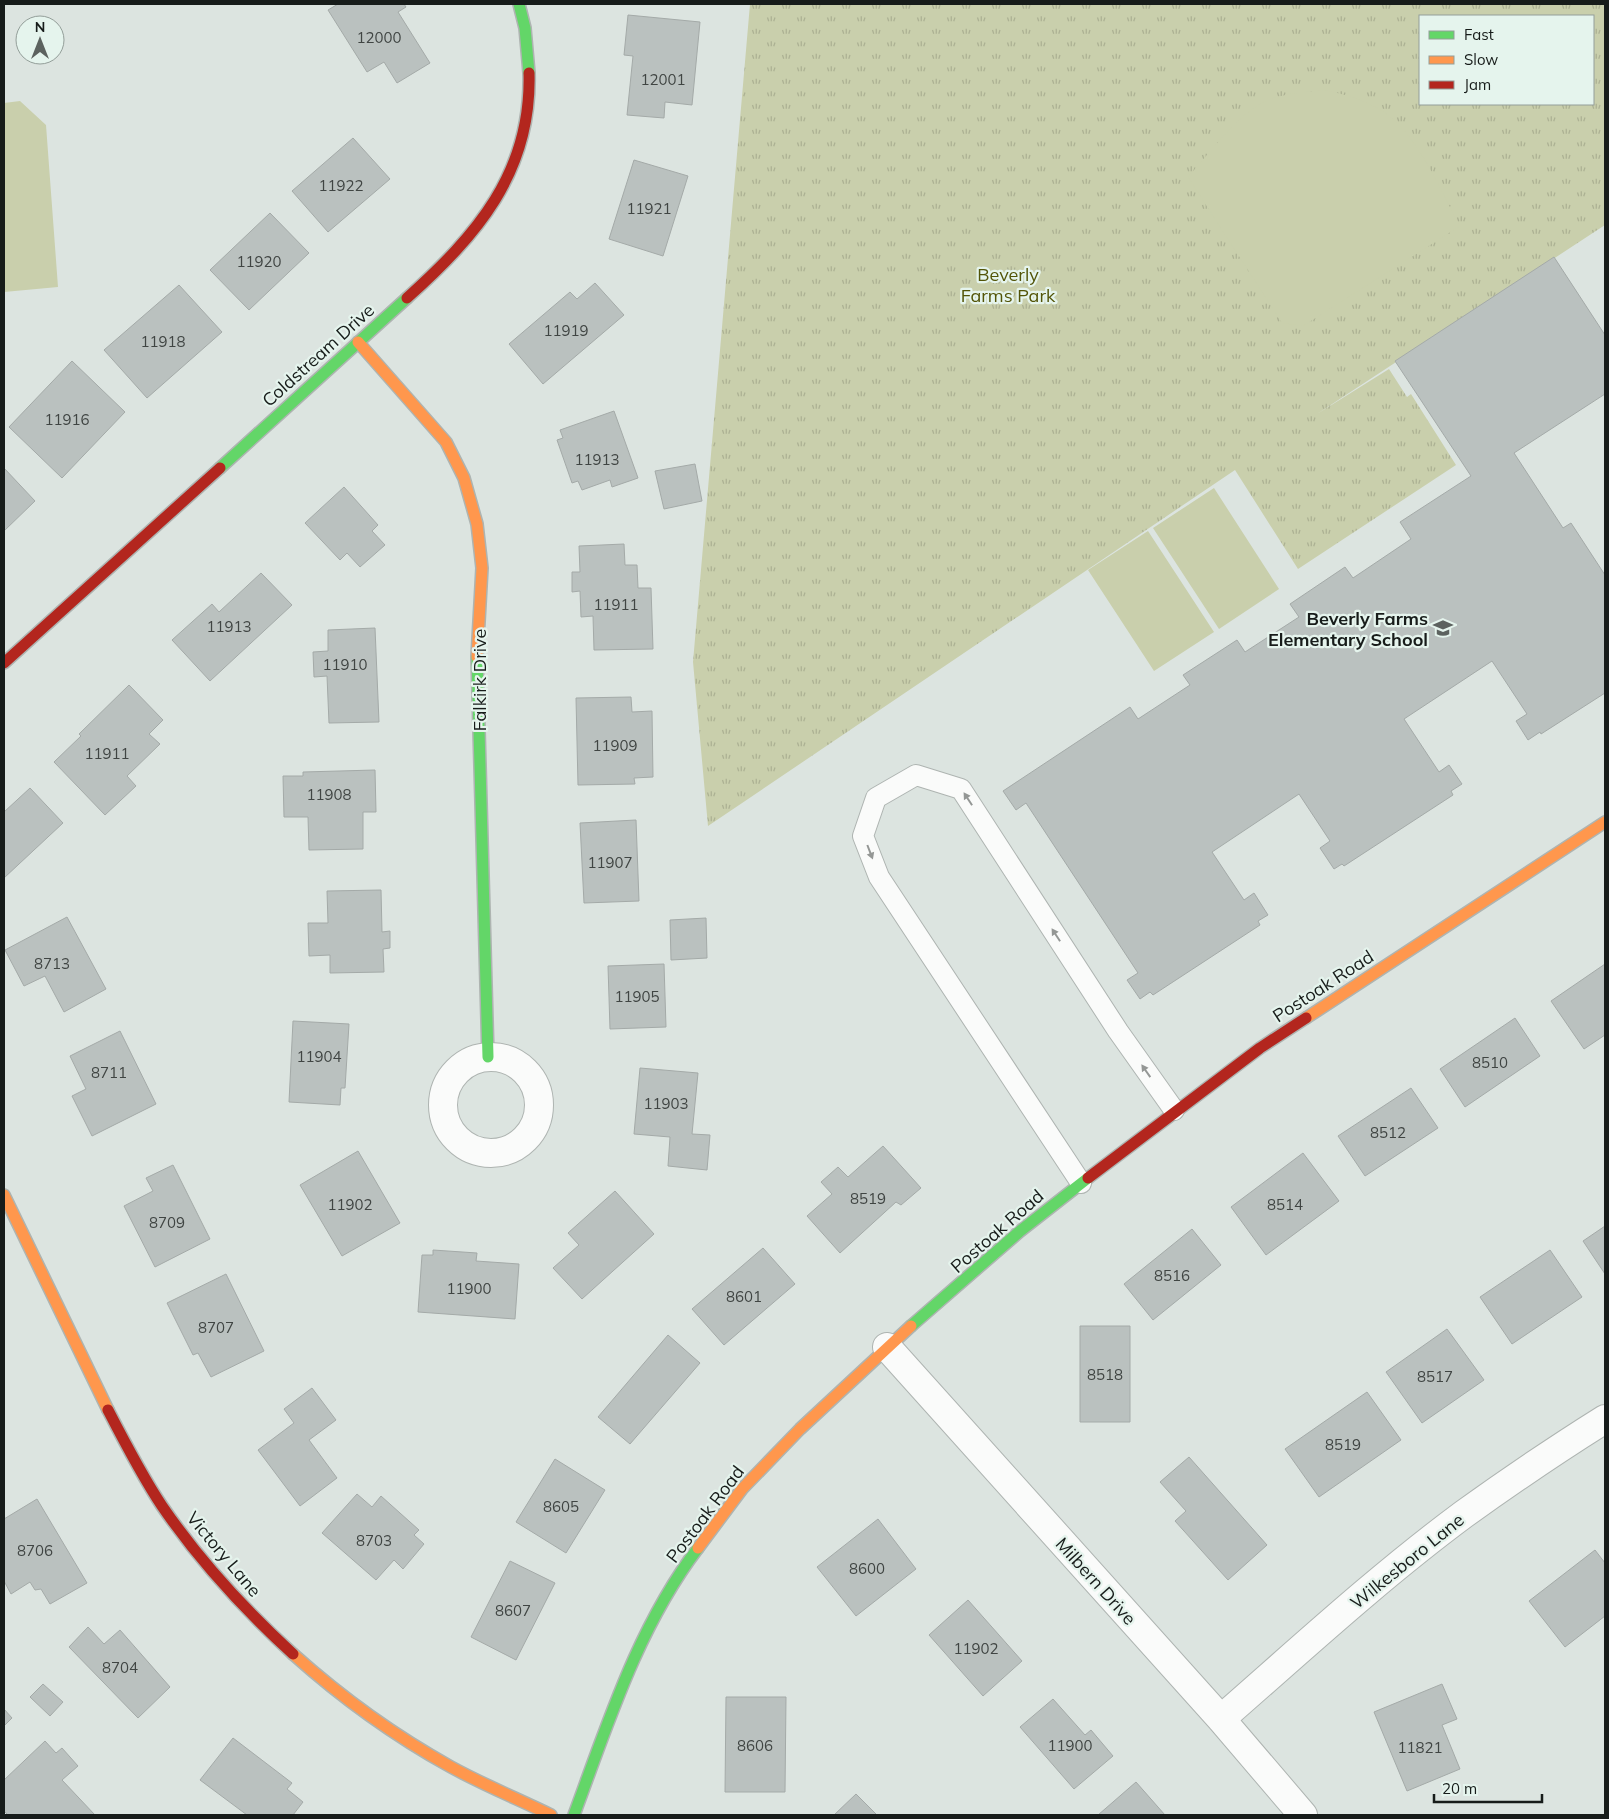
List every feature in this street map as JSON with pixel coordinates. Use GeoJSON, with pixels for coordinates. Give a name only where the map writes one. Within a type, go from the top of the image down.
{"type":"FeatureCollection","features":[{"type":"Feature","properties":{"kind":"street","name":"Coldstream Drive"},"geometry":{"type":"LineString","coordinates":[[4,663],[450,259],[478,226],[499,194],[516,154],[530,81],[523,18],[519,4]]}},
{"type":"Feature","properties":{"kind":"street","name":"Falkirk Drive"},"geometry":{"type":"LineString","coordinates":[[358,342],[446,442],[464,478],[477,524],[482,568],[478,656],[488,1057]]}},
{"type":"Feature","properties":{"kind":"street","name":"Postoak Road"},"geometry":{"type":"LineString","coordinates":[[574,1815],[624,1681],[650,1625],[691,1557],[742,1489],[800,1429],[888,1347],[1019,1232],[1174,1110],[1260,1048],[1605,822]]}},
{"type":"Feature","properties":{"kind":"street","name":"Victory Lane"},"geometry":{"type":"LineString","coordinates":[[4,1194],[118,1432],[162,1506],[214,1573],[260,1623],[323,1681],[361,1710],[441,1762],[550,1815]]}},
{"type":"Feature","properties":{"kind":"street","name":"Milbern Drive"},"geometry":{"type":"LineString","coordinates":[[888,1347],[1221,1719],[1303,1815]]}},
{"type":"Feature","properties":{"kind":"street","name":"Wilkesboro Lane"},"geometry":{"type":"LineString","coordinates":[[1221,1719],[1342,1612],[1457,1520],[1557,1449],[1605,1419]]}},
{"type":"Feature","properties":{"kind":"lane"},"geometry":{"type":"LineString","coordinates":[[1081,1183],[879,877],[863,836],[876,798],[916,775],[961,789],[1118,1031],[1174,1110]]}},
{"type":"Feature","properties":{"kind":"green space","name":"Beverly Farms Park"},"geometry":{"type":"Polygon","coordinates":[[[750,4],[1605,4],[1605,225],[1317,414],[1389,369],[1407,397],[1411,394],[1456,465],[1298,569],[1235,470],[708,826],[693,662],[750,4]]]}},
{"type":"Feature","properties":{"kind":"green space"},"geometry":{"type":"Polygon","coordinates":[[[1325,90],[1366,102],[1384,112],[1400,126],[1426,161],[1460,226],[1303,326],[1282,323],[1188,177],[1235,124],[1257,106],[1282,96],[1325,90]]]}},
{"type":"Feature","properties":{"kind":"green space"},"geometry":{"type":"Polygon","coordinates":[[[20,101],[46,125],[58,287],[4,292],[4,103],[20,101]]]}},
{"type":"Feature","properties":{"kind":"green space"},"geometry":{"type":"Polygon","coordinates":[[[1214,488],[1279,589],[1219,629],[1153,528],[1214,488]]]}},
{"type":"Feature","properties":{"kind":"green space"},"geometry":{"type":"Polygon","coordinates":[[[1148,531],[1214,632],[1154,671],[1088,570],[1148,531]]]}},
{"type":"Feature","properties":{"kind":"building"},"geometry":{"type":"Polygon","coordinates":[[[338,4],[404,4],[406,7],[398,12],[430,63],[397,83],[384,62],[367,72],[328,10],[338,4]]]}},
{"type":"Feature","properties":{"kind":"building"},"geometry":{"type":"Polygon","coordinates":[[[628,15],[700,22],[692,105],[665,102],[664,118],[627,115],[633,56],[624,55],[628,15]]]}},
{"type":"Feature","properties":{"kind":"building"},"geometry":{"type":"Polygon","coordinates":[[[353,138],[390,179],[328,232],[292,191],[353,138]]]}},
{"type":"Feature","properties":{"kind":"building"},"geometry":{"type":"Polygon","coordinates":[[[634,160],[688,176],[663,256],[609,239],[634,160]]]}},
{"type":"Feature","properties":{"kind":"building"},"geometry":{"type":"Polygon","coordinates":[[[270,213],[309,253],[249,310],[210,270],[270,213]]]}},
{"type":"Feature","properties":{"kind":"building","name":"Beverly Farms Elementary School"},"geometry":{"type":"Polygon","coordinates":[[[1554,257],[1605,335],[1605,394],[1514,453],[1563,528],[1571,523],[1605,575],[1605,693],[1541,734],[1540,732],[1528,740],[1516,721],[1527,714],[1492,661],[1404,719],[1439,772],[1449,765],[1462,784],[1451,791],[1453,795],[1344,866],[1342,864],[1334,869],[1320,848],[1330,841],[1299,794],[1212,852],[1244,900],[1254,893],[1268,915],[1258,921],[1260,925],[1153,995],[1150,992],[1140,999],[1127,980],[1138,973],[1026,803],[1016,810],[1003,791],[1130,707],[1138,719],[1190,685],[1183,675],[1237,640],[1245,652],[1299,617],[1290,604],[1345,567],[1353,578],[1411,539],[1400,522],[1471,476],[1395,361],[1554,257]]]}},
{"type":"Feature","properties":{"kind":"building"},"geometry":{"type":"Polygon","coordinates":[[[595,283],[624,315],[543,384],[509,344],[570,292],[577,299],[595,283]]]}},
{"type":"Feature","properties":{"kind":"building"},"geometry":{"type":"Polygon","coordinates":[[[179,285],[222,332],[147,398],[104,350],[179,285]]]}},
{"type":"Feature","properties":{"kind":"building"},"geometry":{"type":"Polygon","coordinates":[[[72,361],[125,412],[62,478],[9,427],[72,361]]]}},
{"type":"Feature","properties":{"kind":"building"},"geometry":{"type":"Polygon","coordinates":[[[614,411],[638,478],[612,487],[610,480],[582,490],[578,481],[572,483],[557,440],[563,438],[560,430],[614,411]]]}},
{"type":"Feature","properties":{"kind":"building"},"geometry":{"type":"Polygon","coordinates":[[[695,464],[702,501],[664,509],[655,471],[695,464]]]}},
{"type":"Feature","properties":{"kind":"building"},"geometry":{"type":"Polygon","coordinates":[[[4,468],[35,501],[4,531],[4,468]]]}},
{"type":"Feature","properties":{"kind":"building"},"geometry":{"type":"Polygon","coordinates":[[[344,487],[378,525],[372,531],[385,545],[360,567],[347,553],[340,560],[305,523],[344,487]]]}},
{"type":"Feature","properties":{"kind":"building"},"geometry":{"type":"Polygon","coordinates":[[[624,544],[625,565],[637,565],[638,588],[651,588],[653,649],[594,650],[593,616],[581,617],[580,591],[572,592],[572,572],[580,572],[579,546],[624,544]]]}},
{"type":"Feature","properties":{"kind":"building"},"geometry":{"type":"Polygon","coordinates":[[[261,573],[292,605],[210,681],[172,640],[212,604],[219,612],[261,573]]]}},
{"type":"Feature","properties":{"kind":"building"},"geometry":{"type":"Polygon","coordinates":[[[375,628],[379,722],[329,723],[327,676],[314,677],[313,652],[328,651],[328,630],[375,628]]]}},
{"type":"Feature","properties":{"kind":"building"},"geometry":{"type":"Polygon","coordinates":[[[129,685],[163,720],[149,734],[160,744],[127,776],[136,786],[105,815],[54,762],[81,736],[79,734],[129,685]]]}},
{"type":"Feature","properties":{"kind":"building"},"geometry":{"type":"Polygon","coordinates":[[[631,697],[632,712],[652,711],[653,777],[634,778],[635,784],[578,785],[576,698],[631,697]]]}},
{"type":"Feature","properties":{"kind":"building"},"geometry":{"type":"Polygon","coordinates":[[[375,770],[376,812],[363,812],[363,849],[309,850],[308,817],[284,817],[283,776],[303,776],[303,772],[375,770]]]}},
{"type":"Feature","properties":{"kind":"building"},"geometry":{"type":"Polygon","coordinates":[[[30,788],[63,823],[4,878],[4,812],[30,788]]]}},
{"type":"Feature","properties":{"kind":"building"},"geometry":{"type":"Polygon","coordinates":[[[636,820],[639,901],[584,903],[580,823],[636,820]]]}},
{"type":"Feature","properties":{"kind":"building"},"geometry":{"type":"Polygon","coordinates":[[[381,890],[382,932],[390,931],[390,948],[383,949],[384,972],[330,973],[330,955],[309,956],[308,923],[328,923],[327,891],[381,890]]]}},
{"type":"Feature","properties":{"kind":"building"},"geometry":{"type":"Polygon","coordinates":[[[67,917],[106,989],[64,1012],[45,976],[24,986],[5,950],[67,917]]]}},
{"type":"Feature","properties":{"kind":"building"},"geometry":{"type":"Polygon","coordinates":[[[706,918],[707,958],[671,960],[670,920],[706,918]]]}},
{"type":"Feature","properties":{"kind":"building"},"geometry":{"type":"Polygon","coordinates":[[[664,964],[666,1027],[610,1029],[608,966],[664,964]]]}},
{"type":"Feature","properties":{"kind":"building"},"geometry":{"type":"Polygon","coordinates":[[[1605,964],[1605,1035],[1584,1049],[1551,1001],[1605,964]]]}},
{"type":"Feature","properties":{"kind":"building"},"geometry":{"type":"Polygon","coordinates":[[[1515,1018],[1540,1056],[1465,1107],[1440,1069],[1515,1018]]]}},
{"type":"Feature","properties":{"kind":"building"},"geometry":{"type":"Polygon","coordinates":[[[293,1021],[349,1024],[345,1088],[341,1088],[340,1105],[289,1102],[293,1021]]]}},
{"type":"Feature","properties":{"kind":"building"},"geometry":{"type":"Polygon","coordinates":[[[120,1031],[156,1104],[92,1136],[72,1096],[86,1089],[70,1056],[120,1031]]]}},
{"type":"Feature","properties":{"kind":"building"},"geometry":{"type":"Polygon","coordinates":[[[640,1068],[698,1073],[692,1134],[710,1135],[707,1170],[668,1166],[670,1137],[634,1134],[640,1068]]]}},
{"type":"Feature","properties":{"kind":"building"},"geometry":{"type":"Polygon","coordinates":[[[1411,1088],[1438,1128],[1365,1176],[1338,1136],[1411,1088]]]}},
{"type":"Feature","properties":{"kind":"building"},"geometry":{"type":"Polygon","coordinates":[[[883,1146],[921,1188],[901,1205],[896,1202],[840,1253],[807,1216],[832,1194],[821,1182],[838,1167],[848,1177],[883,1146]]]}},
{"type":"Feature","properties":{"kind":"building"},"geometry":{"type":"Polygon","coordinates":[[[358,1151],[400,1223],[342,1256],[300,1185],[358,1151]]]}},
{"type":"Feature","properties":{"kind":"building"},"geometry":{"type":"Polygon","coordinates":[[[1303,1153],[1339,1201],[1266,1255],[1231,1207],[1303,1153]]]}},
{"type":"Feature","properties":{"kind":"building"},"geometry":{"type":"Polygon","coordinates":[[[173,1165],[210,1239],[155,1267],[124,1206],[153,1191],[146,1178],[173,1165]]]}},
{"type":"Feature","properties":{"kind":"building"},"geometry":{"type":"Polygon","coordinates":[[[615,1191],[654,1234],[582,1299],[553,1268],[579,1245],[568,1233],[615,1191]]]}},
{"type":"Feature","properties":{"kind":"building"},"geometry":{"type":"Polygon","coordinates":[[[1605,1226],[1605,1274],[1583,1241],[1605,1226]]]}},
{"type":"Feature","properties":{"kind":"building"},"geometry":{"type":"Polygon","coordinates":[[[1192,1229],[1221,1265],[1153,1320],[1124,1284],[1192,1229]]]}},
{"type":"Feature","properties":{"kind":"building"},"geometry":{"type":"Polygon","coordinates":[[[763,1248],[795,1284],[724,1345],[692,1309],[763,1248]]]}},
{"type":"Feature","properties":{"kind":"building"},"geometry":{"type":"Polygon","coordinates":[[[433,1250],[477,1253],[476,1261],[519,1264],[515,1319],[418,1312],[422,1255],[433,1255],[433,1250]]]}},
{"type":"Feature","properties":{"kind":"building"},"geometry":{"type":"Polygon","coordinates":[[[1550,1250],[1582,1297],[1512,1344],[1480,1297],[1550,1250]]]}},
{"type":"Feature","properties":{"kind":"building"},"geometry":{"type":"Polygon","coordinates":[[[226,1274],[264,1351],[211,1377],[198,1353],[193,1355],[167,1303],[226,1274]]]}},
{"type":"Feature","properties":{"kind":"building"},"geometry":{"type":"Polygon","coordinates":[[[1080,1326],[1130,1326],[1130,1422],[1080,1422],[1080,1326]]]}},
{"type":"Feature","properties":{"kind":"building"},"geometry":{"type":"Polygon","coordinates":[[[1447,1329],[1484,1380],[1422,1423],[1386,1372],[1447,1329]]]}},
{"type":"Feature","properties":{"kind":"building"},"geometry":{"type":"Polygon","coordinates":[[[668,1335],[700,1363],[630,1444],[598,1417],[668,1335]]]}},
{"type":"Feature","properties":{"kind":"building"},"geometry":{"type":"Polygon","coordinates":[[[312,1388],[336,1420],[309,1440],[337,1478],[300,1506],[258,1450],[294,1423],[284,1409],[312,1388]]]}},
{"type":"Feature","properties":{"kind":"building"},"geometry":{"type":"Polygon","coordinates":[[[1367,1392],[1401,1440],[1319,1497],[1285,1449],[1367,1392]]]}},
{"type":"Feature","properties":{"kind":"building"},"geometry":{"type":"Polygon","coordinates":[[[1189,1457],[1267,1545],[1228,1580],[1175,1521],[1186,1511],[1160,1482],[1189,1457]]]}},
{"type":"Feature","properties":{"kind":"building"},"geometry":{"type":"Polygon","coordinates":[[[555,1459],[605,1490],[566,1553],[516,1522],[555,1459]]]}},
{"type":"Feature","properties":{"kind":"building"},"geometry":{"type":"Polygon","coordinates":[[[357,1494],[372,1507],[381,1496],[419,1530],[414,1535],[424,1544],[403,1569],[394,1560],[376,1580],[322,1533],[357,1494]]]}},
{"type":"Feature","properties":{"kind":"building"},"geometry":{"type":"Polygon","coordinates":[[[37,1499],[87,1583],[50,1604],[41,1589],[35,1590],[30,1582],[11,1594],[4,1581],[4,1519],[37,1499]]]}},
{"type":"Feature","properties":{"kind":"building"},"geometry":{"type":"Polygon","coordinates":[[[878,1519],[916,1569],[856,1616],[817,1567],[878,1519]]]}},
{"type":"Feature","properties":{"kind":"building"},"geometry":{"type":"Polygon","coordinates":[[[1595,1550],[1605,1563],[1605,1616],[1565,1647],[1529,1601],[1595,1550]]]}},
{"type":"Feature","properties":{"kind":"building"},"geometry":{"type":"Polygon","coordinates":[[[510,1561],[555,1583],[516,1660],[471,1637],[510,1561]]]}},
{"type":"Feature","properties":{"kind":"building"},"geometry":{"type":"Polygon","coordinates":[[[968,1600],[1022,1661],[983,1696],[929,1635],[968,1600]]]}},
{"type":"Feature","properties":{"kind":"building"},"geometry":{"type":"Polygon","coordinates":[[[88,1627],[104,1644],[120,1630],[170,1687],[138,1718],[69,1647],[88,1627]]]}},
{"type":"Feature","properties":{"kind":"building"},"geometry":{"type":"Polygon","coordinates":[[[43,1684],[63,1702],[50,1716],[30,1697],[43,1684]]]}},
{"type":"Feature","properties":{"kind":"building"},"geometry":{"type":"Polygon","coordinates":[[[1442,1684],[1457,1719],[1442,1725],[1460,1769],[1407,1791],[1374,1712],[1442,1684]]]}},
{"type":"Feature","properties":{"kind":"building"},"geometry":{"type":"Polygon","coordinates":[[[726,1697],[786,1697],[785,1792],[725,1792],[726,1697]]]}},
{"type":"Feature","properties":{"kind":"building"},"geometry":{"type":"Polygon","coordinates":[[[1053,1699],[1085,1735],[1091,1730],[1113,1756],[1074,1789],[1020,1727],[1053,1699]]]}},
{"type":"Feature","properties":{"kind":"building"},"geometry":{"type":"Polygon","coordinates":[[[4,1709],[12,1718],[4,1726],[4,1709]]]}},
{"type":"Feature","properties":{"kind":"building"},"geometry":{"type":"Polygon","coordinates":[[[233,1738],[292,1783],[287,1789],[303,1802],[293,1815],[247,1815],[200,1780],[233,1738]]]}},
{"type":"Feature","properties":{"kind":"building"},"geometry":{"type":"Polygon","coordinates":[[[45,1741],[56,1753],[62,1748],[78,1766],[62,1780],[95,1815],[8,1815],[4,1811],[4,1780],[45,1741]]]}},
{"type":"Feature","properties":{"kind":"building"},"geometry":{"type":"Polygon","coordinates":[[[1136,1782],[1165,1815],[1098,1815],[1113,1802],[1136,1782]]]}},
{"type":"Feature","properties":{"kind":"building"},"geometry":{"type":"Polygon","coordinates":[[[856,1794],[877,1815],[834,1815],[856,1794]]]}},
{"type":"Feature","properties":{"kind":"traffic: fast"},"geometry":{"type":"LineString","coordinates":[[519,4],[525,28],[529,73]]}},
{"type":"Feature","properties":{"kind":"traffic: fast"},"geometry":{"type":"LineString","coordinates":[[220,468],[407,298]]}},
{"type":"Feature","properties":{"kind":"traffic: fast"},"geometry":{"type":"LineString","coordinates":[[477,657],[488,1057]]}},
{"type":"Feature","properties":{"kind":"traffic: fast"},"geometry":{"type":"LineString","coordinates":[[911,1326],[1019,1232],[1088,1178]]}},
{"type":"Feature","properties":{"kind":"traffic: fast"},"geometry":{"type":"LineString","coordinates":[[574,1815],[612,1711],[641,1643],[677,1578],[698,1548]]}},
{"type":"Feature","properties":{"kind":"traffic: slow"},"geometry":{"type":"LineString","coordinates":[[358,342],[446,442],[464,478],[477,524],[482,568],[477,657]]}},
{"type":"Feature","properties":{"kind":"traffic: slow"},"geometry":{"type":"LineString","coordinates":[[1306,1018],[1605,822]]}},
{"type":"Feature","properties":{"kind":"traffic: slow"},"geometry":{"type":"LineString","coordinates":[[4,1195],[108,1410]]}},
{"type":"Feature","properties":{"kind":"traffic: slow"},"geometry":{"type":"LineString","coordinates":[[698,1548],[742,1489],[800,1429],[911,1326]]}},
{"type":"Feature","properties":{"kind":"traffic: slow"},"geometry":{"type":"LineString","coordinates":[[293,1654],[349,1700],[409,1742],[463,1774],[551,1815]]}},
{"type":"Feature","properties":{"kind":"traffic: jam"},"geometry":{"type":"LineString","coordinates":[[407,298],[456,251],[495,200],[510,172],[521,142],[527,109],[529,73]]}},
{"type":"Feature","properties":{"kind":"traffic: jam"},"geometry":{"type":"LineString","coordinates":[[4,663],[220,468]]}},
{"type":"Feature","properties":{"kind":"traffic: jam"},"geometry":{"type":"LineString","coordinates":[[1088,1178],[1260,1048],[1306,1018]]}},
{"type":"Feature","properties":{"kind":"traffic: jam"},"geometry":{"type":"LineString","coordinates":[[108,1410],[127,1447],[162,1506],[191,1546],[223,1584],[293,1654]]}},
{"type":"Feature","properties":{"kind":"place","name":"Beverly Farms Elementary School"},"geometry":{"type":"Point","coordinates":[1443,628]}}]}
